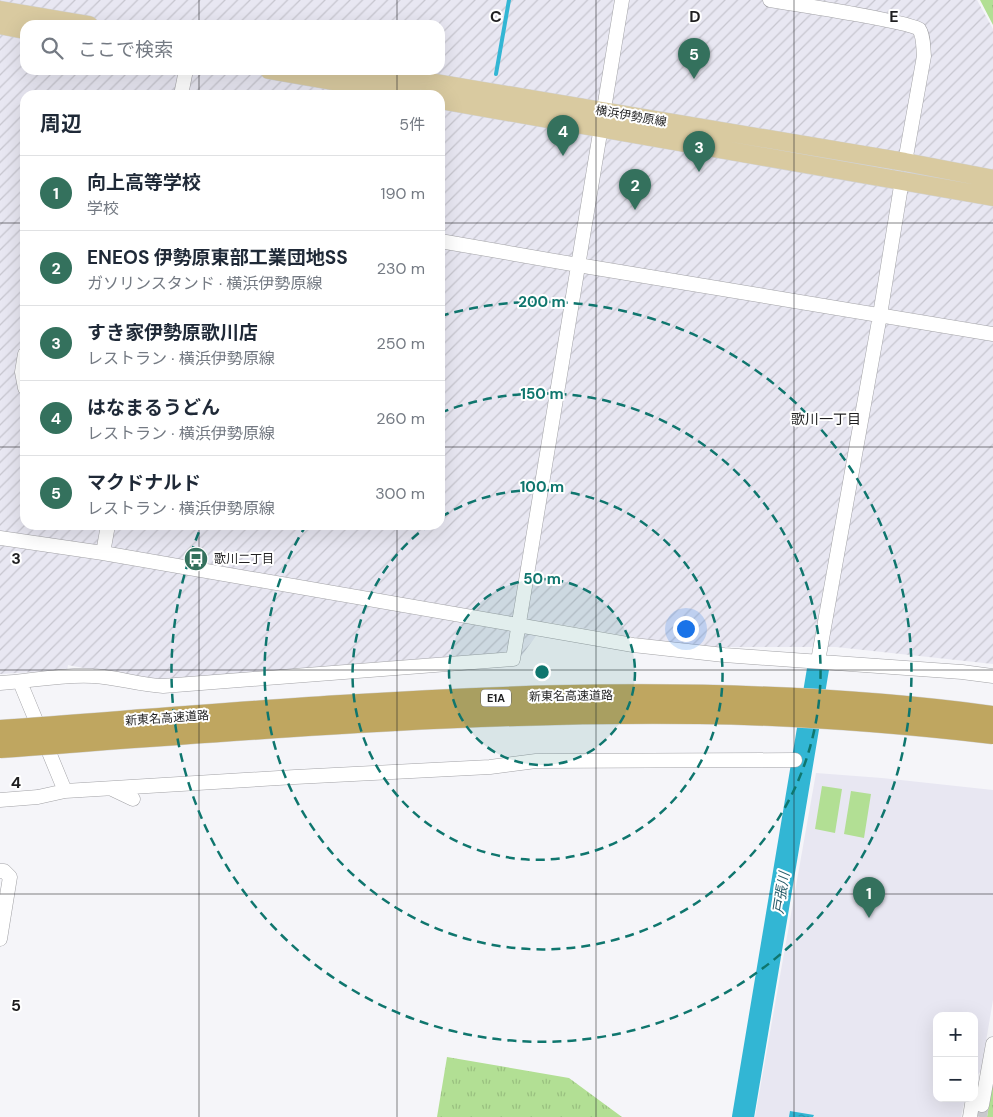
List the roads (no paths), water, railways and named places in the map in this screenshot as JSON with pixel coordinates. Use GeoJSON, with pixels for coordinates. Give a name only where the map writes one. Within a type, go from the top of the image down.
{"type":"FeatureCollection","features":[{"type":"Feature","properties":{"kind":"highway","name":"新東名高速道路"},"geometry":{"type":"LineString","coordinates":[[0,730],[350,704],[579,695],[700,695],[814,699],[993,716]]}},
{"type":"Feature","properties":{"kind":"highway","name":"新東名高速道路"},"geometry":{"type":"LineString","coordinates":[[0,748],[340,724],[579,714],[701,714],[813,718],[900,724],[993,734]]}},
{"type":"Feature","properties":{"kind":"main road"},"geometry":{"type":"LineString","coordinates":[[0,10],[59,20]]}},
{"type":"Feature","properties":{"kind":"main road"},"geometry":{"type":"LineString","coordinates":[[0,26],[20,29]]}},
{"type":"Feature","properties":{"kind":"main road"},"geometry":{"type":"LineString","coordinates":[[298,75],[384,90]]}},
{"type":"Feature","properties":{"kind":"main road","name":"横浜伊勢原線"},"geometry":{"type":"LineString","coordinates":[[388,75],[904,162],[993,179]]}},
{"type":"Feature","properties":{"kind":"main road","name":"横浜伊勢原線"},"geometry":{"type":"LineString","coordinates":[[445,101],[993,197]]}},
{"type":"Feature","properties":{"kind":"street"},"geometry":{"type":"LineString","coordinates":[[0,683],[75,675],[95,676],[150,686],[163,686],[513,659],[622,0]]}},
{"type":"Feature","properties":{"kind":"street"},"geometry":{"type":"LineString","coordinates":[[770,0],[894,22],[919,29],[923,40],[924,56],[904,162]]}},
{"type":"Feature","properties":{"kind":"street"},"geometry":{"type":"LineString","coordinates":[[182,90],[185,75]]}},
{"type":"Feature","properties":{"kind":"street"},"geometry":{"type":"LineString","coordinates":[[818,661],[880,315],[902,180]]}},
{"type":"Feature","properties":{"kind":"street"},"geometry":{"type":"LineString","coordinates":[[445,242],[993,334]]}},
{"type":"Feature","properties":{"kind":"street"},"geometry":{"type":"LineString","coordinates":[[103,553],[107,530]]}},
{"type":"Feature","properties":{"kind":"street"},"geometry":{"type":"LineString","coordinates":[[0,538],[103,553],[633,645],[993,676]]}},
{"type":"Feature","properties":{"kind":"street"},"geometry":{"type":"LineString","coordinates":[[20,682],[65,791]]}},
{"type":"Feature","properties":{"kind":"street"},"geometry":{"type":"LineString","coordinates":[[0,800],[65,791],[490,767],[536,761],[796,760]]}},
{"type":"Feature","properties":{"kind":"street"},"geometry":{"type":"LineString","coordinates":[[112,788],[133,799]]}},
{"type":"Feature","properties":{"kind":"street"},"geometry":{"type":"LineString","coordinates":[[0,871],[4,871],[10,877],[0,939]]}},
{"type":"Feature","properties":{"kind":"street"},"geometry":{"type":"LineString","coordinates":[[978,1096],[986,1084],[993,1044]]}},
{"type":"Feature","properties":{"kind":"street"},"geometry":{"type":"LineString","coordinates":[[970,1117],[975,1102]]}},
{"type":"Feature","properties":{"kind":"water"},"geometry":{"type":"Polygon","coordinates":[[[790,1111],[814,1115],[813,1117],[789,1117],[790,1111]]]}},
{"type":"Feature","properties":{"kind":"waterway"},"geometry":{"type":"LineString","coordinates":[[496,74],[509,0]]}},
{"type":"Feature","properties":{"kind":"waterway","name":"戸張川"},"geometry":{"type":"LineString","coordinates":[[743,1117],[818,669]]}},
{"type":"Feature","properties":{"kind":"tunnel"},"geometry":{"type":"LineString","coordinates":[[980,1117],[982,1105]]}},
{"type":"Feature","properties":{"kind":"place","name":"マクドナルド"},"geometry":{"type":"Point","coordinates":[694,79]}},
{"type":"Feature","properties":{"kind":"place","name":"はなまるうどん"},"geometry":{"type":"Point","coordinates":[563,156]}},
{"type":"Feature","properties":{"kind":"place","name":"すき家伊勢原歌川店"},"geometry":{"type":"Point","coordinates":[699,172]}},
{"type":"Feature","properties":{"kind":"place","name":"ENEOS 伊勢原東部工業団地SS"},"geometry":{"type":"Point","coordinates":[635,210]}},
{"type":"Feature","properties":{"kind":"place","name":"歌川二丁目"},"geometry":{"type":"Point","coordinates":[196,559]}},
{"type":"Feature","properties":{"kind":"place","name":"向上高等学校"},"geometry":{"type":"Point","coordinates":[869,918]}},
{"type":"Feature","properties":{"kind":"district","name":"歌川一丁目"},"geometry":{"type":"Point","coordinates":[826,419]}}]}
